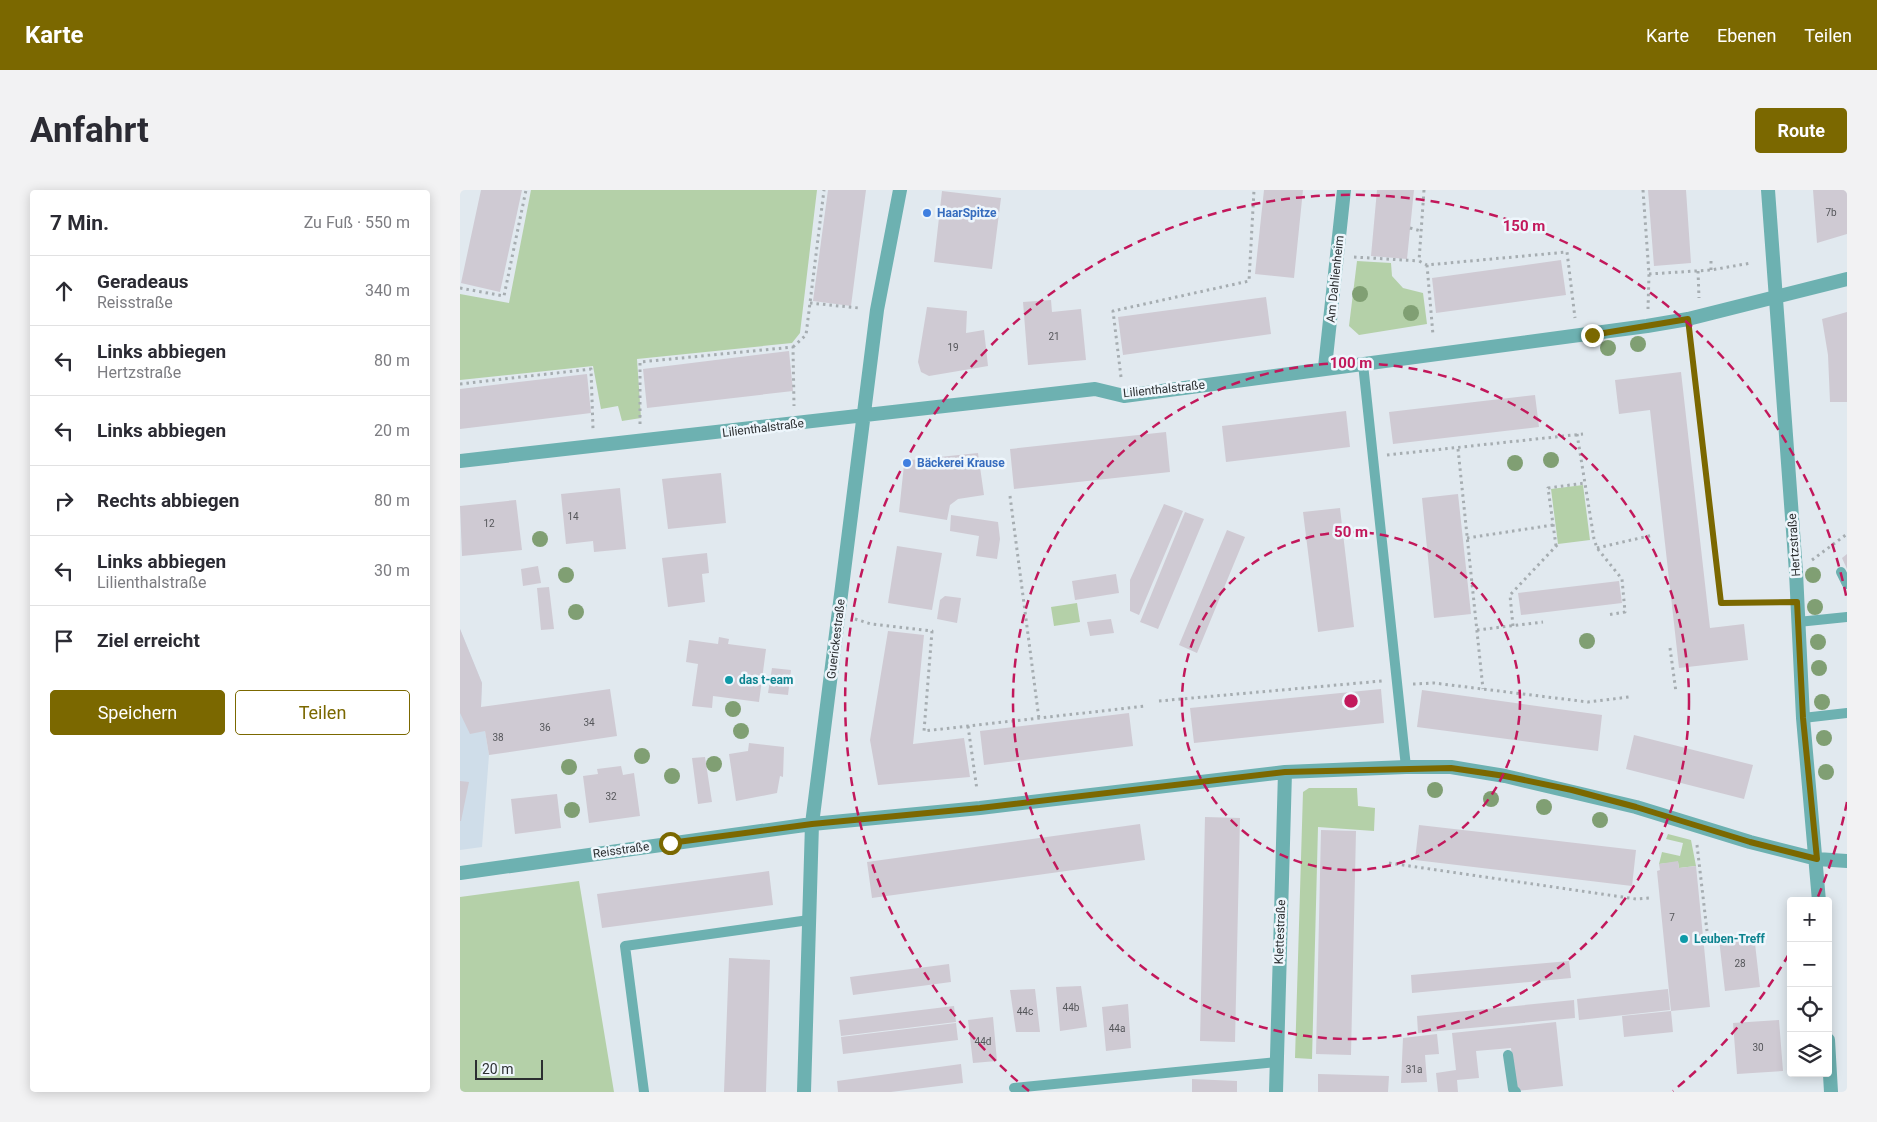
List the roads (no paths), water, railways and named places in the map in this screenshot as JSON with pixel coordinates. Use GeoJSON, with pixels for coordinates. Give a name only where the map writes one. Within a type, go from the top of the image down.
{"type":"FeatureCollection","features":[{"type":"Feature","properties":{"kind":"street","name":"Guerickestraße"},"geometry":{"type":"LineString","coordinates":[[804,1092],[812,824],[840,615],[877,310],[900,190]]}},
{"type":"Feature","properties":{"kind":"street","name":"Am Dahlienheim"},"geometry":{"type":"LineString","coordinates":[[1325,367],[1339,255],[1344,190]]}},
{"type":"Feature","properties":{"kind":"street","name":"Hertzstraße"},"geometry":{"type":"LineString","coordinates":[[1768,190],[1796,572],[1803,718],[1817,859],[1819,897]]}},
{"type":"Feature","properties":{"kind":"street","name":"Lilienthalstraße"},"geometry":{"type":"LineString","coordinates":[[460,462],[1095,389],[1124,396],[1325,367],[1363,364],[1648,326],[1694,318],[1847,278]]}},
{"type":"Feature","properties":{"kind":"street","name":"Reisstraße"},"geometry":{"type":"LineString","coordinates":[[460,873],[812,824],[980,808],[1285,772],[1406,767],[1451,768],[1505,776],[1636,807],[1817,859],[1847,861]]}},
{"type":"Feature","properties":{"kind":"street","name":"Klettestraße"},"geometry":{"type":"LineString","coordinates":[[1276,1092],[1285,772]]}},
{"type":"Feature","properties":{"kind":"street"},"geometry":{"type":"LineString","coordinates":[[1830,1077],[1831,1092]]}},
{"type":"Feature","properties":{"kind":"lane"},"geometry":{"type":"LineString","coordinates":[[1363,364],[1406,767]]}},
{"type":"Feature","properties":{"kind":"lane"},"geometry":{"type":"LineString","coordinates":[[1841,572],[1847,584]]}},
{"type":"Feature","properties":{"kind":"lane"},"geometry":{"type":"LineString","coordinates":[[1798,622],[1847,617]]}},
{"type":"Feature","properties":{"kind":"lane"},"geometry":{"type":"LineString","coordinates":[[1803,718],[1847,713]]}},
{"type":"Feature","properties":{"kind":"lane"},"geometry":{"type":"LineString","coordinates":[[644,1092],[625,946],[809,920]]}},
{"type":"Feature","properties":{"kind":"lane"},"geometry":{"type":"LineString","coordinates":[[1508,1055],[1513,1089],[1516,1092]]}},
{"type":"Feature","properties":{"kind":"lane"},"geometry":{"type":"LineString","coordinates":[[1014,1088],[1277,1062]]}},
{"type":"Feature","properties":{"kind":"place","name":"HaarSpitze"},"geometry":{"type":"Point","coordinates":[927,213]}},
{"type":"Feature","properties":{"kind":"place","name":"Bäckerei Krause"},"geometry":{"type":"Point","coordinates":[907,463]}},
{"type":"Feature","properties":{"kind":"place","name":"das t-eam"},"geometry":{"type":"Point","coordinates":[729,680]}},
{"type":"Feature","properties":{"kind":"place","name":"Leuben-Treff"},"geometry":{"type":"Point","coordinates":[1684,939]}}]}
